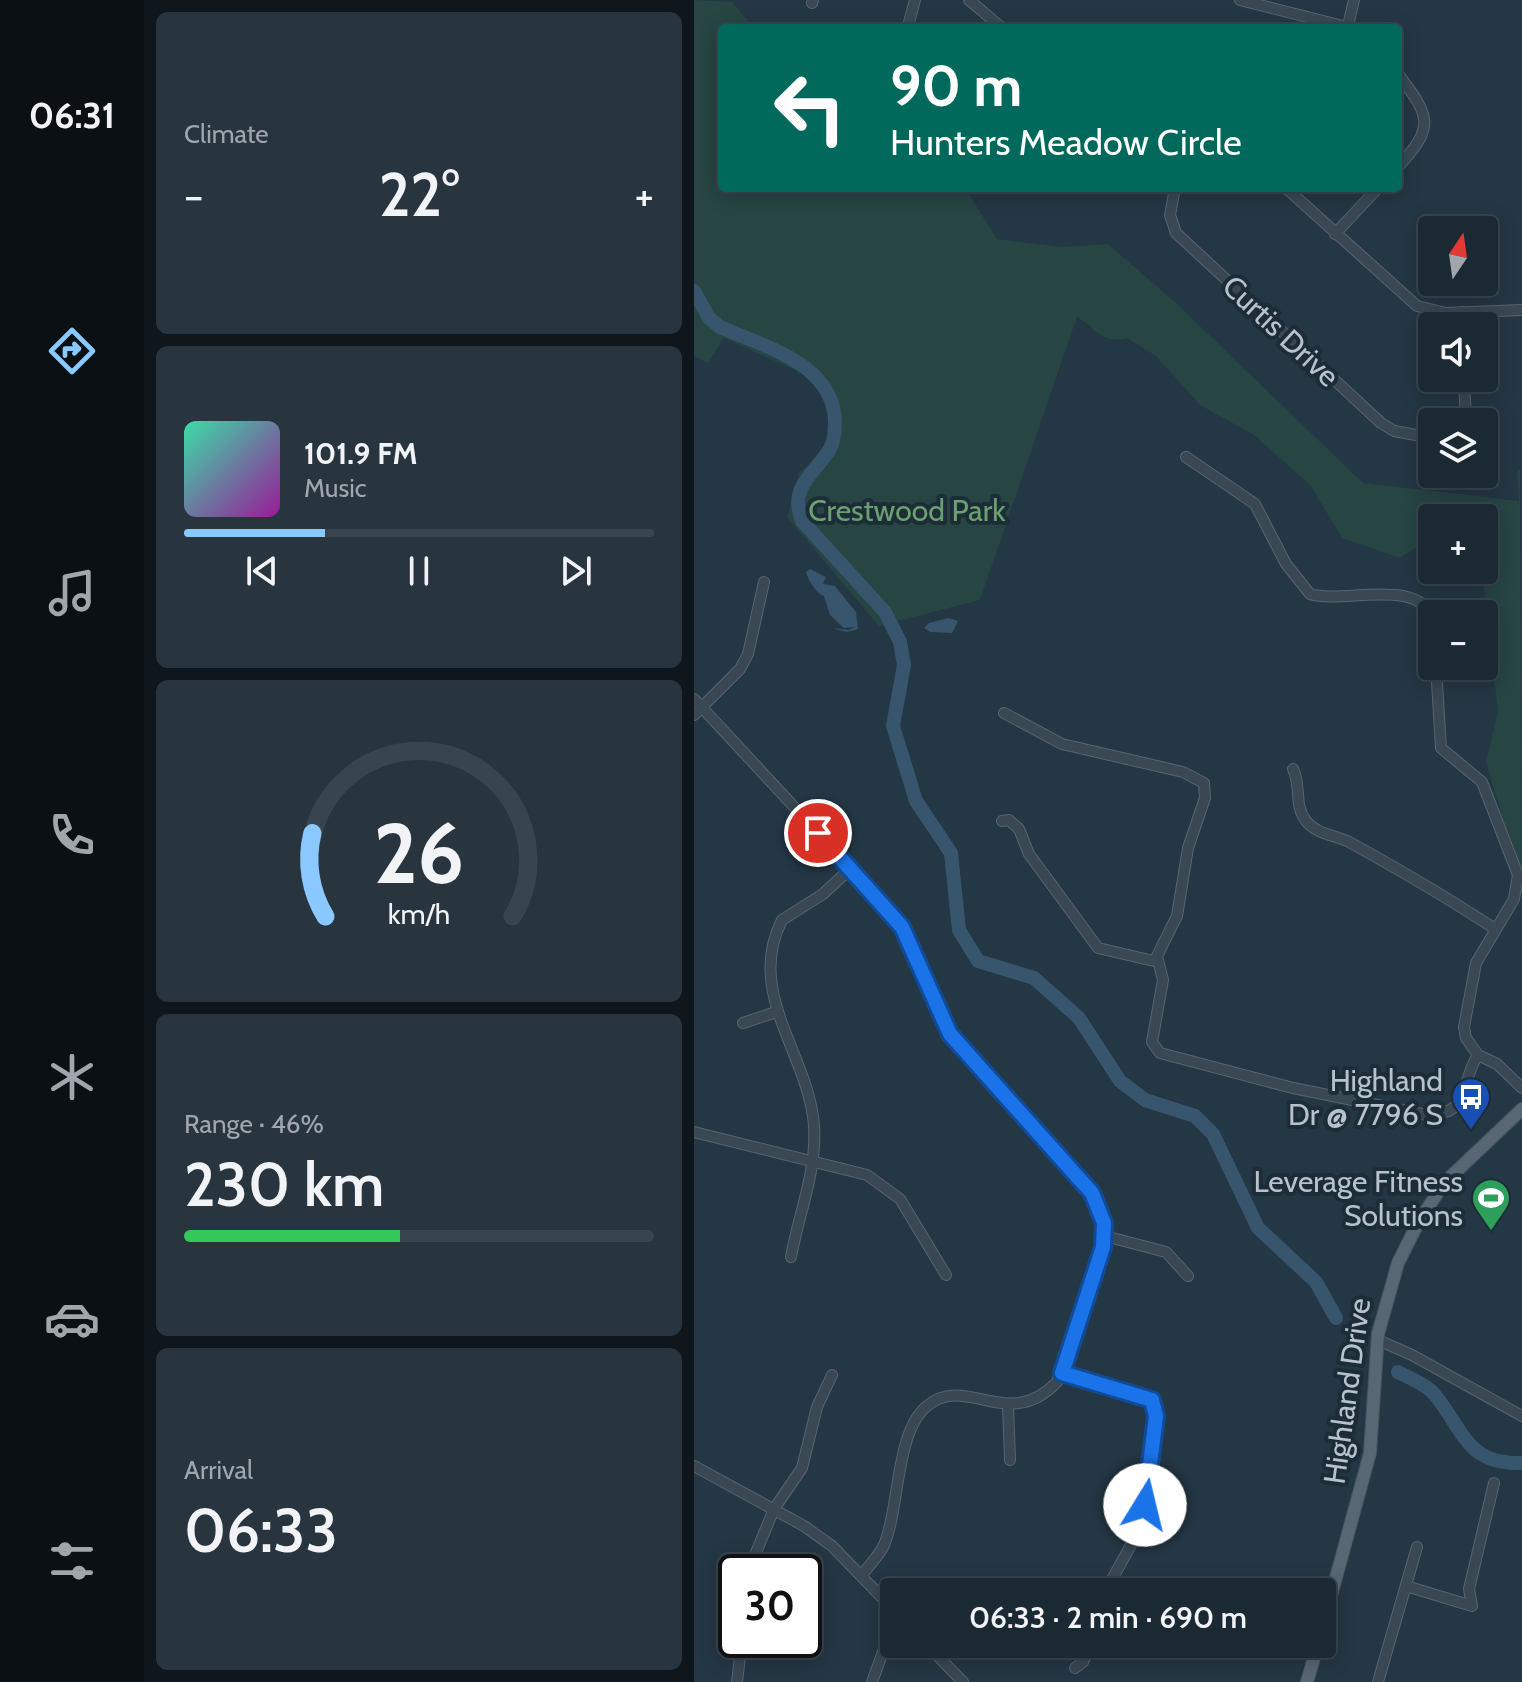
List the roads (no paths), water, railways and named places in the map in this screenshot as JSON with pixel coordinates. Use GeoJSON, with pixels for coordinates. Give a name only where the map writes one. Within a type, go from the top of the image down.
{"type":"FeatureCollection","features":[{"type":"Feature","properties":{"kind":"main road","name":"Highland Drive"},"geometry":{"type":"LineString","coordinates":[[1336,1578],[1370,1453],[1378,1340],[1392,1277],[1418,1223],[1460,1165],[1522,1109]]}},
{"type":"Feature","properties":{"kind":"main road"},"geometry":{"type":"LineString","coordinates":[[1307,1682],[1314,1658]]}},
{"type":"Feature","properties":{"kind":"street"},"geometry":{"type":"LineString","coordinates":[[909,24],[915,0]]}},
{"type":"Feature","properties":{"kind":"street"},"geometry":{"type":"LineString","coordinates":[[969,0],[997,24]]}},
{"type":"Feature","properties":{"kind":"street"},"geometry":{"type":"LineString","coordinates":[[1240,0],[1338,24]]}},
{"type":"Feature","properties":{"kind":"street"},"geometry":{"type":"LineString","coordinates":[[1350,24],[1354,0]]}},
{"type":"Feature","properties":{"kind":"street"},"geometry":{"type":"LineString","coordinates":[[1402,79],[1420,103],[1427,122],[1419,143],[1402,162]]}},
{"type":"Feature","properties":{"kind":"street","name":"Curtis Drive"},"geometry":{"type":"LineString","coordinates":[[1174,192],[1170,215],[1176,233],[1381,423],[1394,431],[1418,435]]}},
{"type":"Feature","properties":{"kind":"street"},"geometry":{"type":"LineString","coordinates":[[1290,192],[1417,306],[1461,312],[1522,310]]}},
{"type":"Feature","properties":{"kind":"street"},"geometry":{"type":"LineString","coordinates":[[1335,234],[1374,192]]}},
{"type":"Feature","properties":{"kind":"street"},"geometry":{"type":"LineString","coordinates":[[1186,457],[1255,504],[1286,564],[1310,594],[1406,595],[1418,601]]}},
{"type":"Feature","properties":{"kind":"street"},"geometry":{"type":"LineString","coordinates":[[764,582],[748,654],[740,669],[696,707],[851,868],[902,927],[950,1034],[1092,1193],[1101,1211],[1105,1236],[1062,1373],[1042,1395],[1008,1405],[953,1396],[928,1405],[919,1414],[913,1424],[884,1545],[862,1575]]}},
{"type":"Feature","properties":{"kind":"street"},"geometry":{"type":"LineString","coordinates":[[1437,680],[1441,748],[1482,782],[1518,875],[1517,892],[1476,963],[1465,1017],[1466,1038],[1478,1055],[1497,1064],[1522,1088]]}},
{"type":"Feature","properties":{"kind":"street"},"geometry":{"type":"LineString","coordinates":[[1004,713],[1062,744],[1183,772],[1204,783],[1205,798],[1188,848],[1177,916],[1160,948],[1158,962],[1163,980],[1152,1042],[1169,1057],[1427,1115],[1450,1112],[1458,1105],[1478,1055]]}},
{"type":"Feature","properties":{"kind":"street"},"geometry":{"type":"LineString","coordinates":[[1293,769],[1297,778],[1299,809],[1314,829],[1344,839],[1423,883],[1495,929]]}},
{"type":"Feature","properties":{"kind":"street"},"geometry":{"type":"LineString","coordinates":[[1002,821],[1009,820],[1019,829],[1029,854],[1098,948],[1158,962]]}},
{"type":"Feature","properties":{"kind":"street"},"geometry":{"type":"LineString","coordinates":[[791,1257],[814,1160],[809,1098],[776,1012],[770,970],[780,924],[786,916],[823,894],[851,868]]}},
{"type":"Feature","properties":{"kind":"street"},"geometry":{"type":"LineString","coordinates":[[743,1023],[776,1012]]}},
{"type":"Feature","properties":{"kind":"street"},"geometry":{"type":"LineString","coordinates":[[694,1132],[867,1175],[900,1199],[946,1275]]}},
{"type":"Feature","properties":{"kind":"street"},"geometry":{"type":"LineString","coordinates":[[1105,1236],[1166,1252],[1188,1276]]}},
{"type":"Feature","properties":{"kind":"street"},"geometry":{"type":"LineString","coordinates":[[1378,1340],[1412,1355],[1522,1416]]}},
{"type":"Feature","properties":{"kind":"street"},"geometry":{"type":"LineString","coordinates":[[1062,1373],[1147,1396],[1154,1405],[1153,1448],[1145,1505],[1133,1540],[1113,1578]]}},
{"type":"Feature","properties":{"kind":"street"},"geometry":{"type":"LineString","coordinates":[[755,1554],[774,1509],[802,1468],[817,1407],[832,1375]]}},
{"type":"Feature","properties":{"kind":"street"},"geometry":{"type":"LineString","coordinates":[[1008,1405],[1010,1460]]}},
{"type":"Feature","properties":{"kind":"street"},"geometry":{"type":"LineString","coordinates":[[694,1466],[774,1509],[832,1546],[880,1595]]}},
{"type":"Feature","properties":{"kind":"street"},"geometry":{"type":"LineString","coordinates":[[1406,1586],[1472,1606],[1469,1589],[1494,1483]]}},
{"type":"Feature","properties":{"kind":"street"},"geometry":{"type":"LineString","coordinates":[[1378,1682],[1417,1547]]}},
{"type":"Feature","properties":{"kind":"street"},"geometry":{"type":"LineString","coordinates":[[737,1682],[740,1658]]}},
{"type":"Feature","properties":{"kind":"street"},"geometry":{"type":"LineString","coordinates":[[872,1682],[881,1658]]}},
{"type":"Feature","properties":{"kind":"street"},"geometry":{"type":"LineString","coordinates":[[940,1658],[963,1682]]}},
{"type":"Feature","properties":{"kind":"street"},"geometry":{"type":"LineString","coordinates":[[1075,1668],[1085,1658]]}},
{"type":"Feature","properties":{"kind":"water"},"geometry":{"type":"Polygon","coordinates":[[[810,569],[826,577],[823,584],[835,586],[856,612],[858,629],[847,632],[832,628],[848,630],[855,627],[844,628],[830,615],[824,596],[816,590],[807,575],[810,569]]]}},
{"type":"Feature","properties":{"kind":"water"},"geometry":{"type":"Polygon","coordinates":[[[948,618],[958,621],[952,633],[930,632],[924,628],[929,623],[948,618]]]}},
{"type":"Feature","properties":{"kind":"waterway"},"geometry":{"type":"LineString","coordinates":[[694,291],[709,318],[720,327],[794,360],[823,386],[832,403],[835,423],[833,442],[800,491],[799,510],[802,521],[885,612],[900,642],[904,665],[893,726],[916,801],[951,853],[959,930],[978,961],[1034,978],[1079,1018],[1120,1081],[1145,1100],[1195,1116],[1213,1134],[1258,1228],[1316,1282],[1336,1318]]}},
{"type":"Feature","properties":{"kind":"waterway"},"geometry":{"type":"LineString","coordinates":[[1398,1372],[1432,1391],[1478,1452],[1503,1462],[1522,1463]]}},
{"type":"Feature","properties":{"kind":"place","name":"Highland Dr @ 7796 S"},"geometry":{"type":"Point","coordinates":[1471,1131]}},
{"type":"Feature","properties":{"kind":"place","name":"Leverage Fitness Solutions"},"geometry":{"type":"Point","coordinates":[1491,1232]}},
{"type":"Feature","properties":{"kind":"park label","name":"Crestwood Park"},"geometry":{"type":"Point","coordinates":[907,510]}}]}
